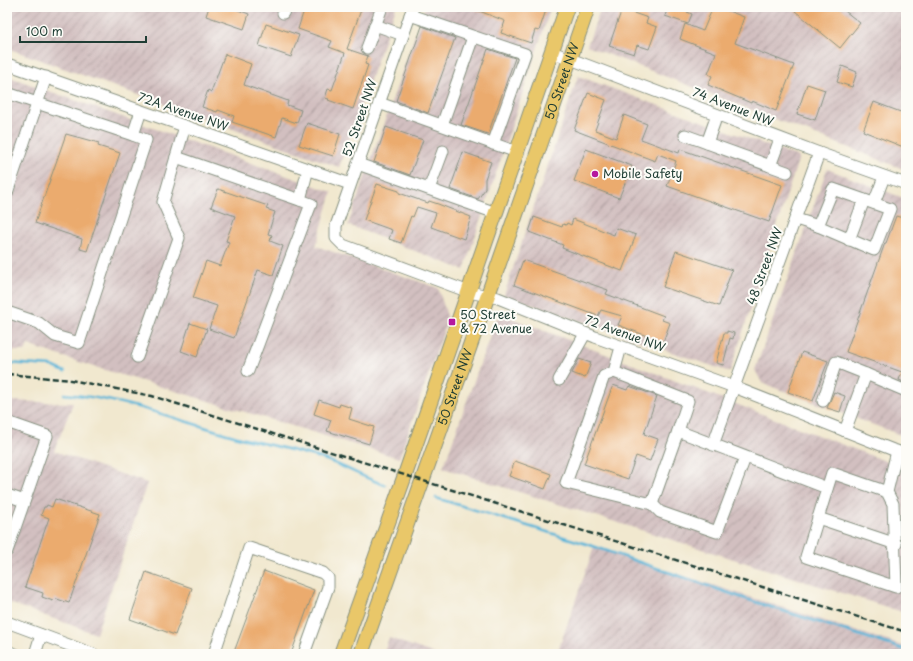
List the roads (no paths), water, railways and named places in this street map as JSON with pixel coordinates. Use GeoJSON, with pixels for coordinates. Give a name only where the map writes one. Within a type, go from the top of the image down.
{"type":"FeatureCollection","features":[{"type":"Feature","properties":{"kind":"main road","name":"50 Street NW"},"geometry":{"type":"LineString","coordinates":[[341,654],[469,292],[567,7]]}},
{"type":"Feature","properties":{"kind":"main road","name":"50 Street NW"},"geometry":{"type":"LineString","coordinates":[[361,654],[588,7]]}},
{"type":"Feature","properties":{"kind":"street"},"geometry":{"type":"LineString","coordinates":[[367,48],[382,7]]}},
{"type":"Feature","properties":{"kind":"street"},"geometry":{"type":"LineString","coordinates":[[411,11],[473,36],[525,54],[493,144]]}},
{"type":"Feature","properties":{"kind":"street","name":"52 Street NW"},"geometry":{"type":"LineString","coordinates":[[336,238],[335,229],[411,11]]}},
{"type":"Feature","properties":{"kind":"street"},"geometry":{"type":"LineString","coordinates":[[375,25],[403,35]]}},
{"type":"Feature","properties":{"kind":"street"},"geometry":{"type":"LineString","coordinates":[[442,125],[473,36]]}},
{"type":"Feature","properties":{"kind":"street","name":"74 Avenue NW"},"geometry":{"type":"LineString","coordinates":[[552,52],[780,139],[906,184]]}},
{"type":"Feature","properties":{"kind":"street","name":"72A Avenue NW"},"geometry":{"type":"LineString","coordinates":[[7,64],[350,184]]}},
{"type":"Feature","properties":{"kind":"street"},"geometry":{"type":"LineString","coordinates":[[7,193],[46,77]]}},
{"type":"Feature","properties":{"kind":"street"},"geometry":{"type":"LineString","coordinates":[[7,93],[146,140],[79,343],[54,336],[39,323],[7,312]]}},
{"type":"Feature","properties":{"kind":"street"},"geometry":{"type":"LineString","coordinates":[[379,103],[517,152]]}},
{"type":"Feature","properties":{"kind":"street"},"geometry":{"type":"LineString","coordinates":[[133,135],[141,111]]}},
{"type":"Feature","properties":{"kind":"street"},"geometry":{"type":"LineString","coordinates":[[707,143],[717,114]]}},
{"type":"Feature","properties":{"kind":"street"},"geometry":{"type":"LineString","coordinates":[[137,357],[179,238],[163,202],[185,126]]}},
{"type":"Feature","properties":{"kind":"street"},"geometry":{"type":"LineString","coordinates":[[685,135],[787,172]]}},
{"type":"Feature","properties":{"kind":"street"},"geometry":{"type":"LineString","coordinates":[[770,166],[780,139]]}},
{"type":"Feature","properties":{"kind":"street"},"geometry":{"type":"LineString","coordinates":[[429,189],[442,151]]}},
{"type":"Feature","properties":{"kind":"street","name":"48 Street NW"},"geometry":{"type":"LineString","coordinates":[[713,445],[819,153]]}},
{"type":"Feature","properties":{"kind":"street"},"geometry":{"type":"LineString","coordinates":[[176,157],[311,204],[248,371]]}},
{"type":"Feature","properties":{"kind":"street"},"geometry":{"type":"LineString","coordinates":[[358,164],[496,213]]}},
{"type":"Feature","properties":{"kind":"street"},"geometry":{"type":"LineString","coordinates":[[300,200],[308,169]]}},
{"type":"Feature","properties":{"kind":"street"},"geometry":{"type":"LineString","coordinates":[[849,240],[884,177]]}},
{"type":"Feature","properties":{"kind":"street"},"geometry":{"type":"LineString","coordinates":[[796,219],[818,226],[874,250],[890,209],[833,189],[818,226]]}},
{"type":"Feature","properties":{"kind":"street","name":"72 Avenue NW"},"geometry":{"type":"LineString","coordinates":[[336,238],[343,245],[349,248],[469,292],[488,295],[585,334],[734,388],[902,453]]}},
{"type":"Feature","properties":{"kind":"street"},"geometry":{"type":"LineString","coordinates":[[559,380],[585,334]]}},
{"type":"Feature","properties":{"kind":"street"},"geometry":{"type":"LineString","coordinates":[[614,372],[621,347]]}},
{"type":"Feature","properties":{"kind":"street"},"geometry":{"type":"LineString","coordinates":[[823,401],[836,362],[906,390]]}},
{"type":"Feature","properties":{"kind":"street"},"geometry":{"type":"LineString","coordinates":[[652,504],[688,401],[614,372],[604,376],[566,483],[652,504],[660,512],[716,532],[745,458]]}},
{"type":"Feature","properties":{"kind":"street"},"geometry":{"type":"LineString","coordinates":[[845,431],[866,374]]}},
{"type":"Feature","properties":{"kind":"street"},"geometry":{"type":"LineString","coordinates":[[7,422],[47,436],[24,501],[12,521],[7,551]]}},
{"type":"Feature","properties":{"kind":"street"},"geometry":{"type":"LineString","coordinates":[[678,431],[745,458],[827,488]]}},
{"type":"Feature","properties":{"kind":"street"},"geometry":{"type":"LineString","coordinates":[[887,492],[902,453]]}},
{"type":"Feature","properties":{"kind":"street"},"geometry":{"type":"LineString","coordinates":[[832,473],[887,492],[893,504],[896,544],[896,587],[806,557],[827,488],[832,473]]}},
{"type":"Feature","properties":{"kind":"street"},"geometry":{"type":"LineString","coordinates":[[7,495],[24,501]]}},
{"type":"Feature","properties":{"kind":"street"},"geometry":{"type":"LineString","coordinates":[[818,518],[896,544]]}},
{"type":"Feature","properties":{"kind":"street"},"geometry":{"type":"LineString","coordinates":[[214,654],[249,548],[323,573],[328,578],[328,587],[304,654]]}},
{"type":"Feature","properties":{"kind":"street"},"geometry":{"type":"LineString","coordinates":[[7,622],[93,654]]}},
{"type":"Feature","properties":{"kind":"street"},"geometry":{"type":"LineString","coordinates":[[35,654],[41,635]]}},
{"type":"Feature","properties":{"kind":"street"},"geometry":{"type":"LineString","coordinates":[[7,651],[15,654]]}},
{"type":"Feature","properties":{"kind":"waterway"},"geometry":{"type":"LineString","coordinates":[[7,363],[52,366],[65,372]]}},
{"type":"Feature","properties":{"kind":"waterway"},"geometry":{"type":"LineString","coordinates":[[64,394],[87,396],[131,405],[219,432],[292,450],[339,465],[385,485]]}},
{"type":"Feature","properties":{"kind":"waterway"},"geometry":{"type":"LineString","coordinates":[[436,498],[590,545],[746,599],[906,650]]}},
{"type":"Feature","properties":{"kind":"railway"},"geometry":{"type":"LineString","coordinates":[[7,374],[71,380],[152,396],[906,632]]}},
{"type":"Feature","properties":{"kind":"place","name":"Mobile Safety"},"geometry":{"type":"Point","coordinates":[595,174]}},
{"type":"Feature","properties":{"kind":"place","name":"50 Street & 72 Avenue"},"geometry":{"type":"Point","coordinates":[452,322]}}]}
